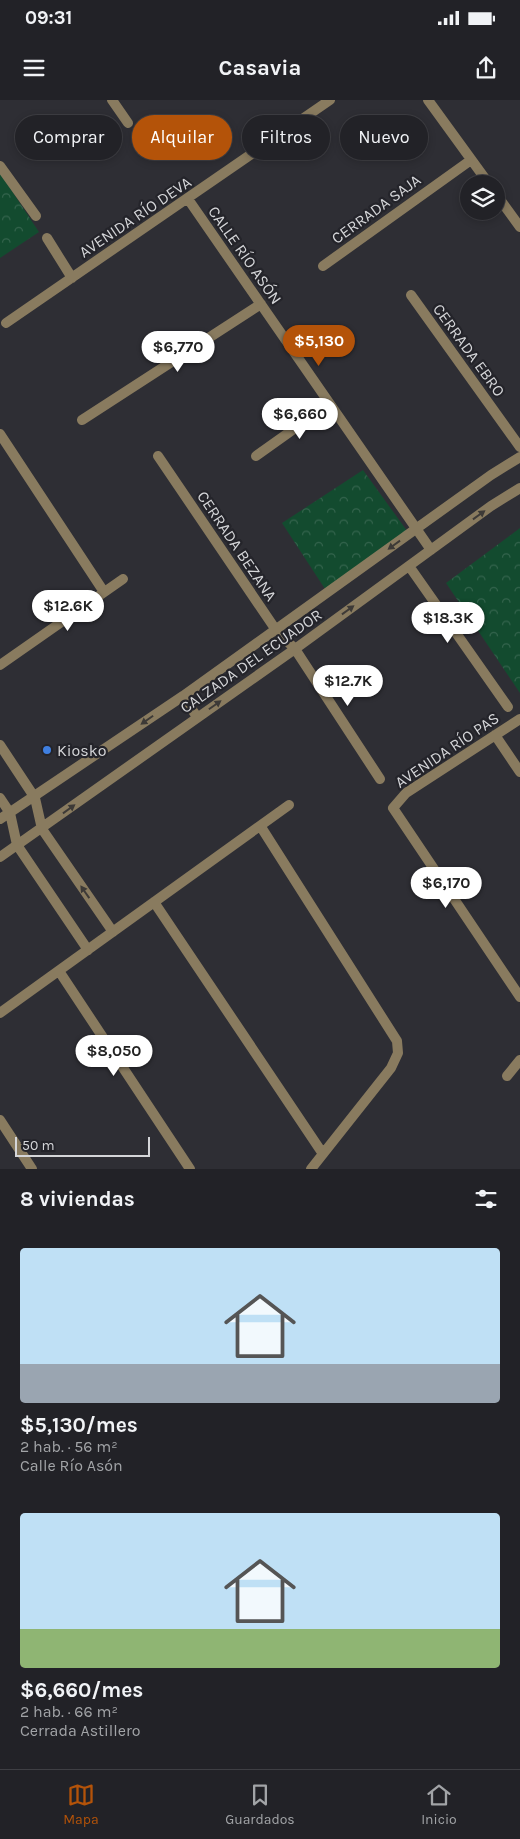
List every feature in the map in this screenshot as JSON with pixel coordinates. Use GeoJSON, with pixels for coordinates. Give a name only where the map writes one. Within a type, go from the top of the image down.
{"type":"FeatureCollection","features":[{"type":"Feature","properties":{"kind":"street"},"geometry":{"type":"LineString","coordinates":[[112,100],[128,123]]}},
{"type":"Feature","properties":{"kind":"street","name":"AVENIDA RÍO DEVA"},"geometry":{"type":"LineString","coordinates":[[6,323],[330,100]]}},
{"type":"Feature","properties":{"kind":"street"},"geometry":{"type":"LineString","coordinates":[[428,100],[482,175]]}},
{"type":"Feature","properties":{"kind":"street","name":"CERRADA SAJA"},"geometry":{"type":"LineString","coordinates":[[324,266],[471,160]]}},
{"type":"Feature","properties":{"kind":"street"},"geometry":{"type":"LineString","coordinates":[[0,166],[36,216]]}},
{"type":"Feature","properties":{"kind":"street","name":"CALLE RÍO ASÓN"},"geometry":{"type":"LineString","coordinates":[[188,199],[431,550]]}},
{"type":"Feature","properties":{"kind":"street"},"geometry":{"type":"LineString","coordinates":[[505,206],[520,227]]}},
{"type":"Feature","properties":{"kind":"street"},"geometry":{"type":"LineString","coordinates":[[46,238],[72,278]]}},
{"type":"Feature","properties":{"kind":"street","name":"CERRADA EBRO"},"geometry":{"type":"LineString","coordinates":[[411,295],[520,447]]}},
{"type":"Feature","properties":{"kind":"street"},"geometry":{"type":"LineString","coordinates":[[82,420],[261,304]]}},
{"type":"Feature","properties":{"kind":"street"},"geometry":{"type":"LineString","coordinates":[[256,456],[329,404]]}},
{"type":"Feature","properties":{"kind":"street"},"geometry":{"type":"LineString","coordinates":[[0,434],[104,592]]}},
{"type":"Feature","properties":{"kind":"street","name":"CERRADA BEZANA"},"geometry":{"type":"LineString","coordinates":[[158,456],[276,630],[295,649],[380,779]]}},
{"type":"Feature","properties":{"kind":"street","name":"CALZADA DEL ECUADOR"},"geometry":{"type":"LineString","coordinates":[[0,819],[35,798],[183,696],[520,457]]}},
{"type":"Feature","properties":{"kind":"street","name":"CALZADA DEL ECUADOR"},"geometry":{"type":"LineString","coordinates":[[0,857],[520,488]]}},
{"type":"Feature","properties":{"kind":"street"},"geometry":{"type":"LineString","coordinates":[[409,566],[508,707]]}},
{"type":"Feature","properties":{"kind":"street"},"geometry":{"type":"LineString","coordinates":[[0,665],[123,579]]}},
{"type":"Feature","properties":{"kind":"street"},"geometry":{"type":"LineString","coordinates":[[183,696],[197,717]]}},
{"type":"Feature","properties":{"kind":"street","name":"AVENIDA RÍO PAS"},"geometry":{"type":"LineString","coordinates":[[520,719],[406,793],[393,808],[520,997]]}},
{"type":"Feature","properties":{"kind":"street"},"geometry":{"type":"LineString","coordinates":[[495,735],[520,772]]}},
{"type":"Feature","properties":{"kind":"street"},"geometry":{"type":"LineString","coordinates":[[0,745],[35,798],[42,829],[113,932]]}},
{"type":"Feature","properties":{"kind":"street"},"geometry":{"type":"LineString","coordinates":[[0,798],[10,813],[17,845],[88,950]]}},
{"type":"Feature","properties":{"kind":"street"},"geometry":{"type":"LineString","coordinates":[[0,1013],[289,806]]}},
{"type":"Feature","properties":{"kind":"street"},"geometry":{"type":"LineString","coordinates":[[261,827],[397,1041],[398,1053],[391,1068],[312,1169]]}},
{"type":"Feature","properties":{"kind":"street"},"geometry":{"type":"LineString","coordinates":[[154,902],[323,1154]]}},
{"type":"Feature","properties":{"kind":"street"},"geometry":{"type":"LineString","coordinates":[[59,971],[190,1169]]}},
{"type":"Feature","properties":{"kind":"street"},"geometry":{"type":"LineString","coordinates":[[507,1076],[520,1060]]}},
{"type":"Feature","properties":{"kind":"street"},"geometry":{"type":"LineString","coordinates":[[0,1120],[32,1169]]}},
{"type":"Feature","properties":{"kind":"green space"},"geometry":{"type":"Polygon","coordinates":[[[0,173],[39,232],[0,258],[0,173]]]}},
{"type":"Feature","properties":{"kind":"green space"},"geometry":{"type":"Polygon","coordinates":[[[363,470],[410,535],[327,592],[282,523],[363,470]]]}},
{"type":"Feature","properties":{"kind":"green space"},"geometry":{"type":"Polygon","coordinates":[[[520,528],[520,693],[446,583],[520,528]]]}},
{"type":"Feature","properties":{"kind":"place","name":"Kiosko"},"geometry":{"type":"Point","coordinates":[47,750]}}]}
